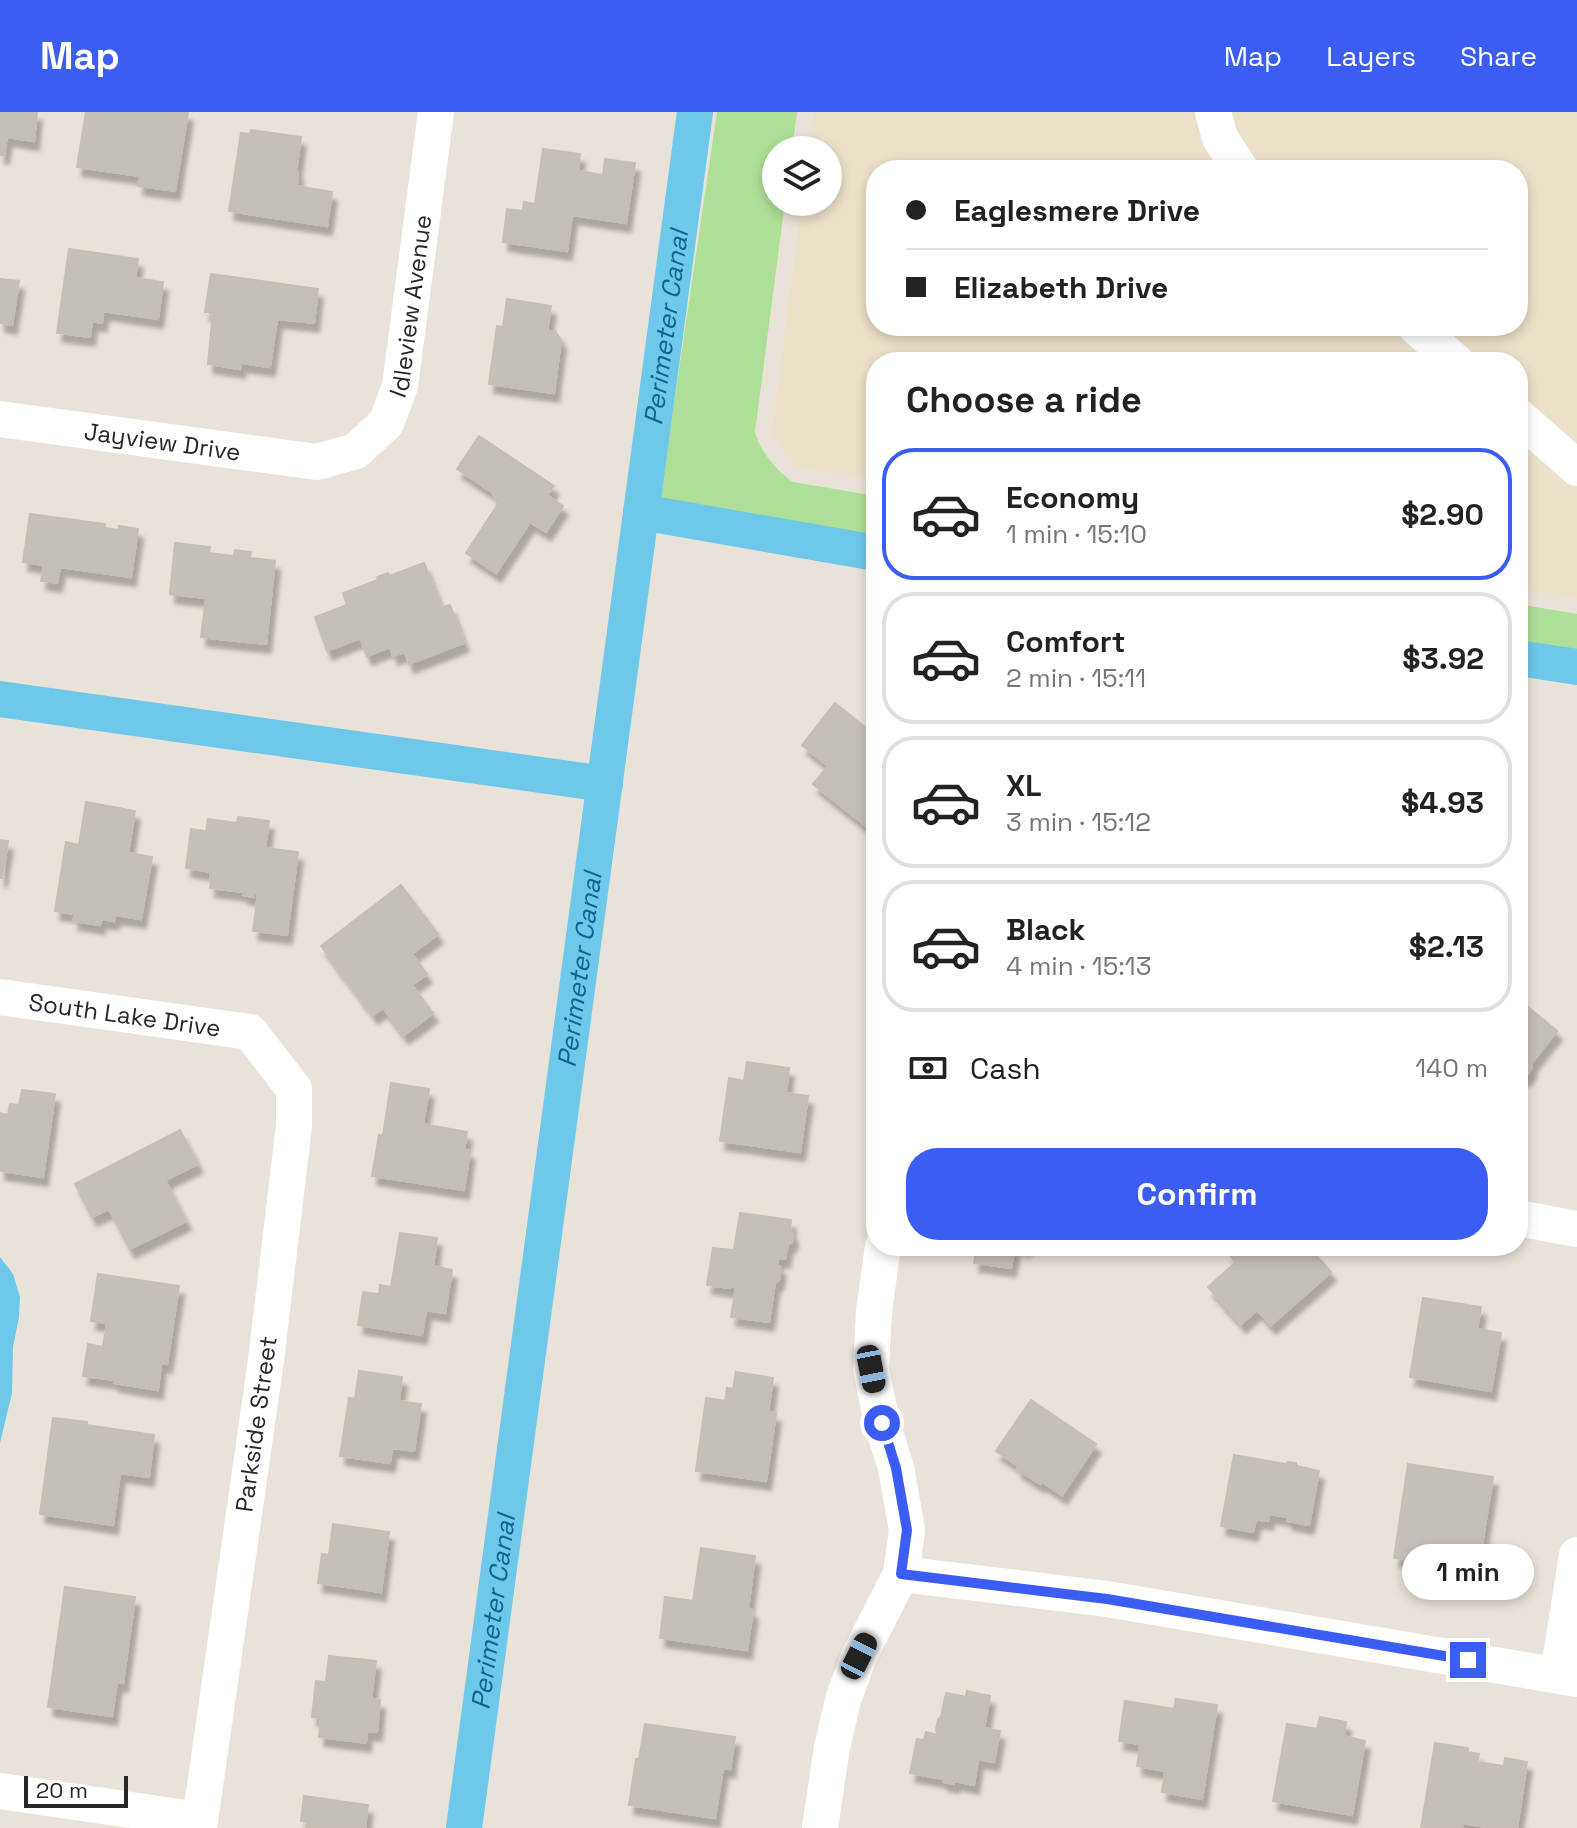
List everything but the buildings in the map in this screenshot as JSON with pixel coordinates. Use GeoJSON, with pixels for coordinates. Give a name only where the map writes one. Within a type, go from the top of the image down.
{"type":"FeatureCollection","features":[{"type":"Feature","properties":{"kind":"street","name":"Idleview Avenue"},"geometry":{"type":"LineString","coordinates":[[323,459],[356,451],[386,423],[400,386],[436,112]]}},
{"type":"Feature","properties":{"kind":"street"},"geometry":{"type":"LineString","coordinates":[[1213,112],[1220,138],[1234,160]]}},
{"type":"Feature","properties":{"kind":"street"},"geometry":{"type":"LineString","coordinates":[[1426,336],[1445,352]]}},
{"type":"Feature","properties":{"kind":"street","name":"Jayview Drive"},"geometry":{"type":"LineString","coordinates":[[0,419],[317,462],[323,459]]}},
{"type":"Feature","properties":{"kind":"street"},"geometry":{"type":"LineString","coordinates":[[1528,425],[1577,468]]}},
{"type":"Feature","properties":{"kind":"street","name":"South Lake Drive"},"geometry":{"type":"LineString","coordinates":[[0,997],[250,1032]]}},
{"type":"Feature","properties":{"kind":"street","name":"Parkside Street"},"geometry":{"type":"LineString","coordinates":[[200,1824],[266,1360],[294,1126],[294,1089],[250,1032]]}},
{"type":"Feature","properties":{"kind":"street"},"geometry":{"type":"LineString","coordinates":[[1528,1220],[1577,1229]]}},
{"type":"Feature","properties":{"kind":"street"},"geometry":{"type":"LineString","coordinates":[[820,1828],[832,1747],[843,1700],[859,1656],[901,1574],[907,1530],[896,1468],[882,1423],[871,1369],[874,1311],[882,1256]]}},
{"type":"Feature","properties":{"kind":"street"},"geometry":{"type":"LineString","coordinates":[[901,1574],[1107,1599],[1567,1677],[1577,1555]]}},
{"type":"Feature","properties":{"kind":"street"},"geometry":{"type":"LineString","coordinates":[[0,1791],[200,1824]]}},
{"type":"Feature","properties":{"kind":"shaded area"},"geometry":{"type":"Polygon","coordinates":[[[814,112],[1577,112],[1577,599],[1528,591],[1528,352],[866,352],[866,478],[796,467],[772,434],[800,216],[842,216],[842,136],[811,136],[814,112]]]}},
{"type":"Feature","properties":{"kind":"green space"},"geometry":{"type":"Polygon","coordinates":[[[717,112],[797,112],[794,136],[762,136],[762,216],[783,216],[755,432],[770,460],[793,482],[866,494],[866,554],[657,519],[717,112]]]}},
{"type":"Feature","properties":{"kind":"green space"},"geometry":{"type":"Polygon","coordinates":[[[1528,606],[1577,614],[1577,673],[1528,665],[1528,606]]]}},
{"type":"Feature","properties":{"kind":"water"},"geometry":{"type":"Polygon","coordinates":[[[0,1257],[13,1274],[20,1297],[13,1347],[12,1393],[0,1443],[0,1257]]]}},
{"type":"Feature","properties":{"kind":"waterway","name":"Perimeter Canal"},"geometry":{"type":"LineString","coordinates":[[464,1828],[695,112]]}},
{"type":"Feature","properties":{"kind":"waterway"},"geometry":{"type":"LineString","coordinates":[[641,512],[866,551]]}},
{"type":"Feature","properties":{"kind":"waterway"},"geometry":{"type":"LineString","coordinates":[[1528,660],[1577,667]]}},
{"type":"Feature","properties":{"kind":"waterway"},"geometry":{"type":"LineString","coordinates":[[0,699],[605,784]]}},
{"type":"Feature","properties":{"kind":"route"},"geometry":{"type":"LineString","coordinates":[[882,1423],[896,1468],[907,1530],[901,1574],[1107,1599],[1468,1660]]}}]}
